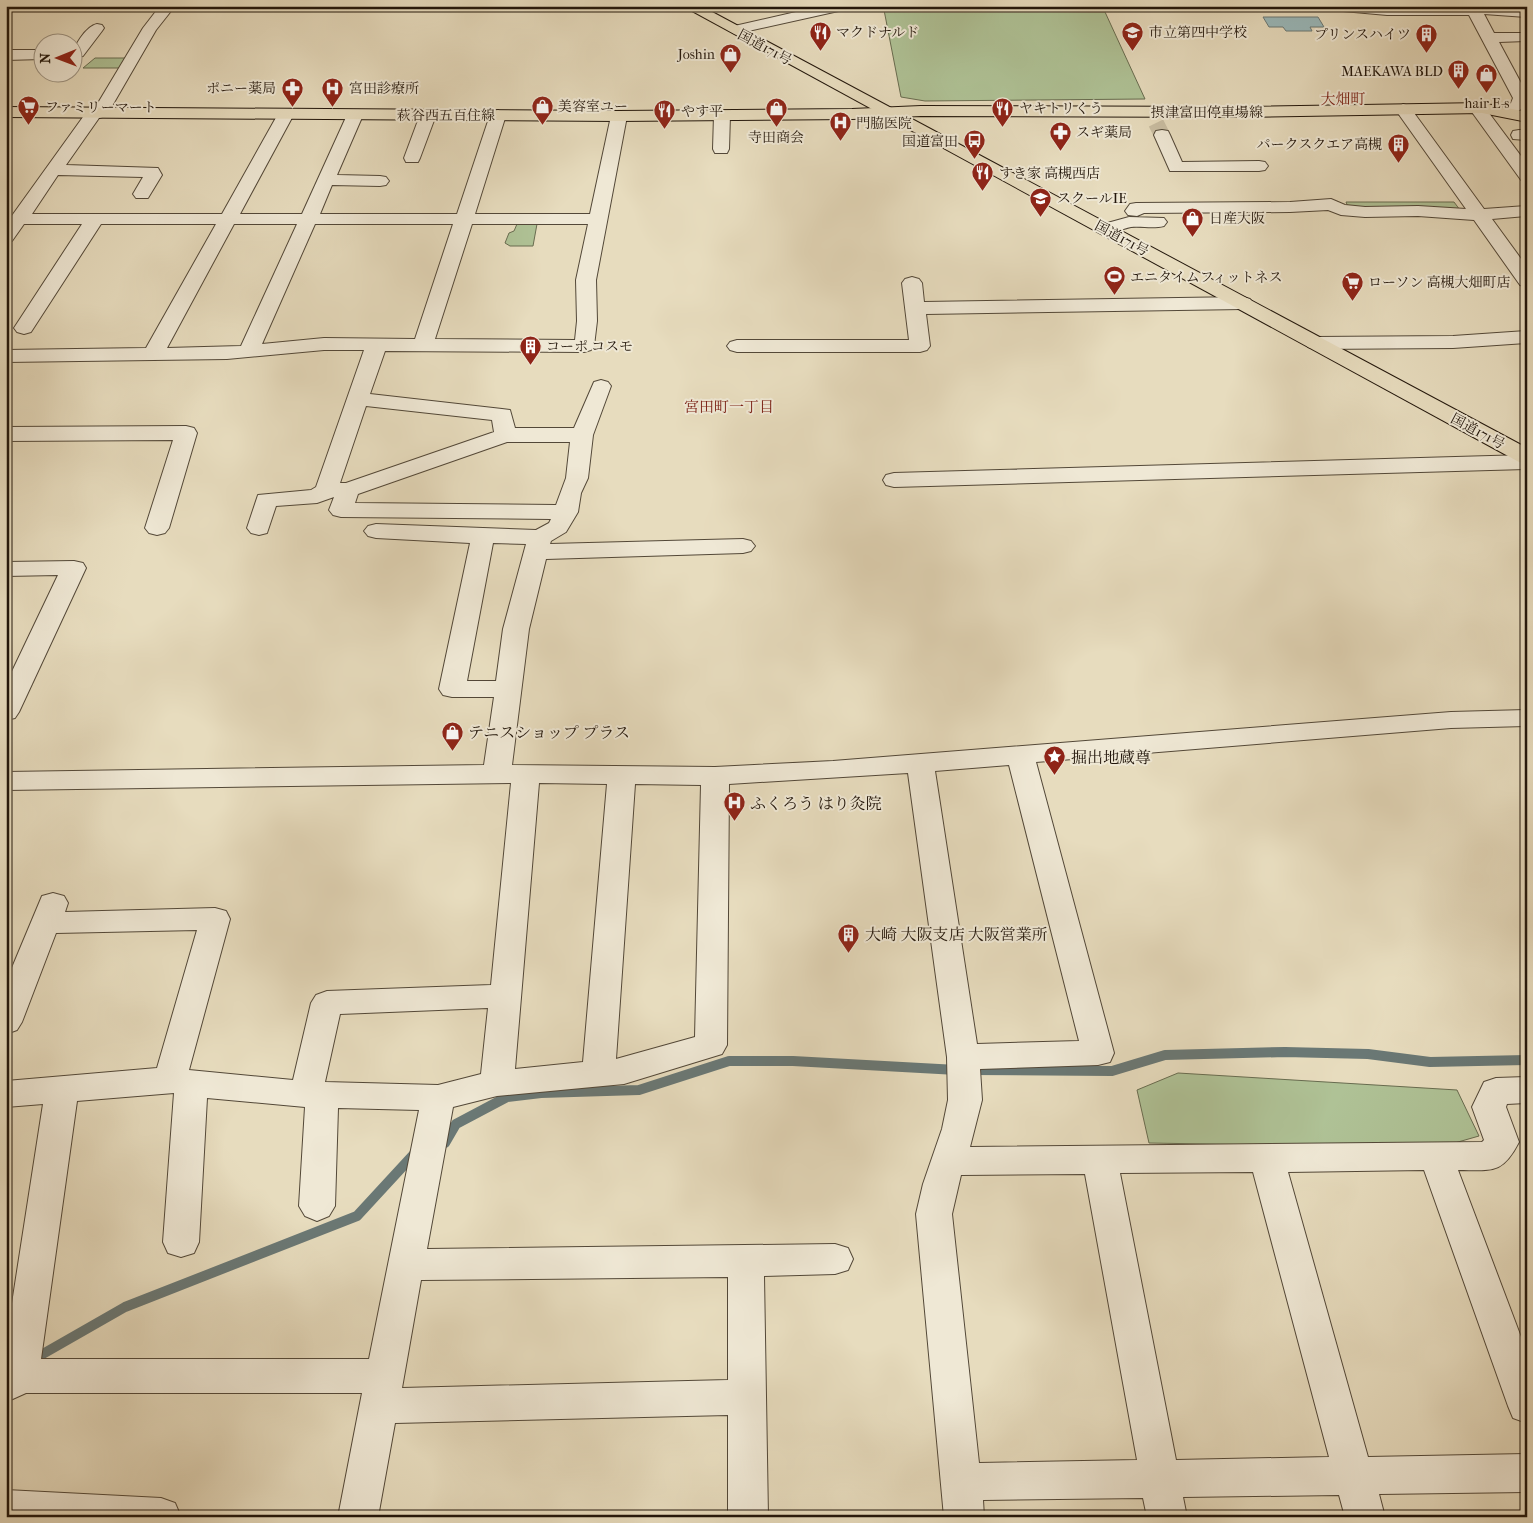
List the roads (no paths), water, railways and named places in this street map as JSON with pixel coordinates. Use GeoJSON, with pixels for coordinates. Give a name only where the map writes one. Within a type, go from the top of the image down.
{"type":"FeatureCollection","features":[{"type":"Feature","properties":{"kind":"main road","name":"国道171号"},"geometry":{"type":"LineString","coordinates":[[690,6],[1527,457]]}},
{"type":"Feature","properties":{"kind":"main road","name":"摂津富田停車場線"},"geometry":{"type":"LineString","coordinates":[[886,112],[949,110],[1156,123],[1403,109],[1520,109]]}},
{"type":"Feature","properties":{"kind":"main road","name":"萩谷西五百住線"},"geometry":{"type":"LineString","coordinates":[[6,112],[619,116],[886,112]]}},
{"type":"Feature","properties":{"kind":"street"},"geometry":{"type":"LineString","coordinates":[[6,237],[97,113],[150,28],[168,6]]}},
{"type":"Feature","properties":{"kind":"street"},"geometry":{"type":"LineString","coordinates":[[735,30],[843,6]]}},
{"type":"Feature","properties":{"kind":"street"},"geometry":{"type":"LineString","coordinates":[[1332,6],[1387,11],[1474,8],[1527,13]]}},
{"type":"Feature","properties":{"kind":"street"},"geometry":{"type":"LineString","coordinates":[[1474,8],[1521,98],[1520,109]]}},
{"type":"Feature","properties":{"kind":"street"},"geometry":{"type":"LineString","coordinates":[[82,48],[97,28]]}},
{"type":"Feature","properties":{"kind":"street"},"geometry":{"type":"LineString","coordinates":[[1489,38],[1527,38]]}},
{"type":"Feature","properties":{"kind":"street"},"geometry":{"type":"LineString","coordinates":[[6,55],[32,55]]}},
{"type":"Feature","properties":{"kind":"street"},"geometry":{"type":"LineString","coordinates":[[1477,108],[1527,176]]}},
{"type":"Feature","properties":{"kind":"street"},"geometry":{"type":"LineString","coordinates":[[1403,109],[1527,281]]}},
{"type":"Feature","properties":{"kind":"street"},"geometry":{"type":"LineString","coordinates":[[153,354],[286,114]]}},
{"type":"Feature","properties":{"kind":"street"},"geometry":{"type":"LineString","coordinates":[[249,351],[355,115]]}},
{"type":"Feature","properties":{"kind":"street"},"geometry":{"type":"LineString","coordinates":[[412,158],[428,115]]}},
{"type":"Feature","properties":{"kind":"street"},"geometry":{"type":"LineString","coordinates":[[422,346],[466,218],[498,115]]}},
{"type":"Feature","properties":{"kind":"street"},"geometry":{"type":"LineString","coordinates":[[721,149],[722,115]]}},
{"type":"Feature","properties":{"kind":"street"},"geometry":{"type":"LineString","coordinates":[[6,356],[249,351],[324,344],[376,346],[584,346],[587,322],[586,280],[600,219],[619,116]]}},
{"type":"Feature","properties":{"kind":"street"},"geometry":{"type":"LineString","coordinates":[[1156,123],[1176,167],[1259,166]]}},
{"type":"Feature","properties":{"kind":"street"},"geometry":{"type":"LineString","coordinates":[[54,170],[152,172],[153,175],[142,194]]}},
{"type":"Feature","properties":{"kind":"street"},"geometry":{"type":"LineString","coordinates":[[326,180],[380,180]]}},
{"type":"Feature","properties":{"kind":"street"},"geometry":{"type":"LineString","coordinates":[[1134,211],[1137,211],[1136,208],[1290,207],[1331,204],[1341,210],[1365,212],[1418,211],[1478,214],[1527,212]]}},
{"type":"Feature","properties":{"kind":"street"},"geometry":{"type":"LineString","coordinates":[[20,219],[600,219]]}},
{"type":"Feature","properties":{"kind":"street"},"geometry":{"type":"LineString","coordinates":[[24,328],[95,219]]}},
{"type":"Feature","properties":{"kind":"street"},"geometry":{"type":"LineString","coordinates":[[1109,231],[1131,226],[1183,221]]}},
{"type":"Feature","properties":{"kind":"street"},"geometry":{"type":"LineString","coordinates":[[736,346],[920,346],[912,283]]}},
{"type":"Feature","properties":{"kind":"street"},"geometry":{"type":"LineString","coordinates":[[915,308],[1243,304]]}},
{"type":"Feature","properties":{"kind":"street"},"geometry":{"type":"LineString","coordinates":[[1315,343],[1453,342],[1527,337]]}},
{"type":"Feature","properties":{"kind":"street"},"geometry":{"type":"LineString","coordinates":[[376,346],[357,399],[337,490],[341,510],[566,512]]}},
{"type":"Feature","properties":{"kind":"street"},"geometry":{"type":"LineString","coordinates":[[497,774],[516,630],[539,544],[558,527],[566,512],[570,493],[577,478],[582,435],[601,386]]}},
{"type":"Feature","properties":{"kind":"street"},"geometry":{"type":"LineString","coordinates":[[357,399],[502,415],[505,435]]}},
{"type":"Feature","properties":{"kind":"street"},"geometry":{"type":"LineString","coordinates":[[6,434],[186,432],[157,528]]}},
{"type":"Feature","properties":{"kind":"street"},"geometry":{"type":"LineString","coordinates":[[258,528],[266,500],[317,496],[505,435],[582,435]]}},
{"type":"Feature","properties":{"kind":"street"},"geometry":{"type":"LineString","coordinates":[[894,480],[1527,462]]}},
{"type":"Feature","properties":{"kind":"street"},"geometry":{"type":"LineString","coordinates":[[376,530],[483,536],[539,544],[743,546]]}},
{"type":"Feature","properties":{"kind":"street"},"geometry":{"type":"LineString","coordinates":[[483,536],[452,689],[509,689]]}},
{"type":"Feature","properties":{"kind":"street"},"geometry":{"type":"LineString","coordinates":[[6,569],[74,568],[8,704]]}},
{"type":"Feature","properties":{"kind":"street"},"geometry":{"type":"LineString","coordinates":[[6,781],[497,774],[715,776],[920,762],[1441,721],[1527,718]]}},
{"type":"Feature","properties":{"kind":"street"},"geometry":{"type":"LineString","coordinates":[[963,1057],[1098,1053],[1020,754]]}},
{"type":"Feature","properties":{"kind":"street"},"geometry":{"type":"LineString","coordinates":[[920,762],[963,1057],[965,1100],[959,1129],[940,1184],[934,1214],[963,1500],[1160,1479],[1527,1473]]}},
{"type":"Feature","properties":{"kind":"street"},"geometry":{"type":"LineString","coordinates":[[498,1083],[526,774]]}},
{"type":"Feature","properties":{"kind":"street"},"geometry":{"type":"LineString","coordinates":[[599,1073],[622,776]]}},
{"type":"Feature","properties":{"kind":"street"},"geometry":{"type":"LineString","coordinates":[[6,1094],[181,1081],[314,1094],[438,1098],[498,1083],[624,1071],[711,1045],[715,776]]}},
{"type":"Feature","properties":{"kind":"street"},"geometry":{"type":"LineString","coordinates":[[6,1022],[49,913],[215,919],[181,1081],[181,1242]]}},
{"type":"Feature","properties":{"kind":"street"},"geometry":{"type":"LineString","coordinates":[[317,1206],[314,1094],[326,1003],[505,996]]}},
{"type":"Feature","properties":{"kind":"street"},"geometry":{"type":"LineString","coordinates":[[62,1090],[13,1381],[747,1398]]}},
{"type":"Feature","properties":{"kind":"street"},"geometry":{"type":"LineString","coordinates":[[948,1161],[1491,1156],[1502,1142],[1488,1107],[1496,1091],[1527,1090]]}},
{"type":"Feature","properties":{"kind":"street"},"geometry":{"type":"LineString","coordinates":[[358,1517],[438,1098]]}},
{"type":"Feature","properties":{"kind":"street"},"geometry":{"type":"LineString","coordinates":[[1436,1156],[1527,1406]]}},
{"type":"Feature","properties":{"kind":"street"},"geometry":{"type":"LineString","coordinates":[[1267,1159],[1366,1517]]}},
{"type":"Feature","properties":{"kind":"street"},"geometry":{"type":"LineString","coordinates":[[1100,1161],[1167,1517]]}},
{"type":"Feature","properties":{"kind":"street"},"geometry":{"type":"LineString","coordinates":[[406,1265],[835,1259]]}},
{"type":"Feature","properties":{"kind":"street"},"geometry":{"type":"LineString","coordinates":[[746,1261],[748,1517]]}},
{"type":"Feature","properties":{"kind":"street"},"geometry":{"type":"LineString","coordinates":[[6,1509],[161,1517]]}},
{"type":"Feature","properties":{"kind":"water"},"geometry":{"type":"Polygon","coordinates":[[[1263,17],[1318,17],[1324,27],[1310,27],[1312,31],[1286,31],[1283,27],[1269,27],[1263,17]]]}},
{"type":"Feature","properties":{"kind":"waterway"},"geometry":{"type":"LineString","coordinates":[[971,1070],[1112,1071],[1165,1055],[1285,1052],[1368,1054],[1430,1062],[1527,1060]]}},
{"type":"Feature","properties":{"kind":"waterway"},"geometry":{"type":"LineString","coordinates":[[441,1144],[445,1143],[456,1124],[507,1097],[541,1093],[639,1090],[729,1061],[793,1061],[957,1070]]}},
{"type":"Feature","properties":{"kind":"waterway"},"geometry":{"type":"LineString","coordinates":[[34,1359],[125,1307],[357,1216],[416,1152]]}},
{"type":"Feature","properties":{"kind":"tunnel"},"geometry":{"type":"LineString","coordinates":[[1156,123],[1162,135]]}},
{"type":"Feature","properties":{"kind":"place","name":"マクドナルド"},"geometry":{"type":"Point","coordinates":[820,51]}},
{"type":"Feature","properties":{"kind":"place","name":"市立第四中学校"},"geometry":{"type":"Point","coordinates":[1133,51]}},
{"type":"Feature","properties":{"kind":"place","name":"プリンスハイツ"},"geometry":{"type":"Point","coordinates":[1427,53]}},
{"type":"Feature","properties":{"kind":"place","name":"Joshin"},"geometry":{"type":"Point","coordinates":[731,73]}},
{"type":"Feature","properties":{"kind":"place","name":"MAEKAWA BLD"},"geometry":{"type":"Point","coordinates":[1459,90]}},
{"type":"Feature","properties":{"kind":"place","name":"hair E-s"},"geometry":{"type":"Point","coordinates":[1487,94]}},
{"type":"Feature","properties":{"kind":"place","name":"ポニー薬局"},"geometry":{"type":"Point","coordinates":[292,107]}},
{"type":"Feature","properties":{"kind":"place","name":"宮田診療所"},"geometry":{"type":"Point","coordinates":[333,107]}},
{"type":"Feature","properties":{"kind":"place","name":"美容室ユー"},"geometry":{"type":"Point","coordinates":[542,125]}},
{"type":"Feature","properties":{"kind":"place","name":"ファミリーマート"},"geometry":{"type":"Point","coordinates":[29,126]}},
{"type":"Feature","properties":{"kind":"place","name":"ヤキトリくう"},"geometry":{"type":"Point","coordinates":[1003,127]}},
{"type":"Feature","properties":{"kind":"place","name":"寺田商会"},"geometry":{"type":"Point","coordinates":[776,128]}},
{"type":"Feature","properties":{"kind":"place","name":"やす平"},"geometry":{"type":"Point","coordinates":[665,130]}},
{"type":"Feature","properties":{"kind":"place","name":"門脇医院"},"geometry":{"type":"Point","coordinates":[840,142]}},
{"type":"Feature","properties":{"kind":"place","name":"スギ薬局"},"geometry":{"type":"Point","coordinates":[1060,151]}},
{"type":"Feature","properties":{"kind":"place","name":"国道富田"},"geometry":{"type":"Point","coordinates":[974,160]}},
{"type":"Feature","properties":{"kind":"place","name":"パークスクエア高槻"},"geometry":{"type":"Point","coordinates":[1398,163]}},
{"type":"Feature","properties":{"kind":"place","name":"すき家 高槻西店"},"geometry":{"type":"Point","coordinates":[983,192]}},
{"type":"Feature","properties":{"kind":"place","name":"スクールIE"},"geometry":{"type":"Point","coordinates":[1041,217]}},
{"type":"Feature","properties":{"kind":"place","name":"日産大阪"},"geometry":{"type":"Point","coordinates":[1193,237]}},
{"type":"Feature","properties":{"kind":"place","name":"エニタイムフィットネス"},"geometry":{"type":"Point","coordinates":[1114,296]}},
{"type":"Feature","properties":{"kind":"place","name":"ローソン 高槻大畑町店"},"geometry":{"type":"Point","coordinates":[1352,301]}},
{"type":"Feature","properties":{"kind":"place","name":"コーポ コスモ"},"geometry":{"type":"Point","coordinates":[530,365]}},
{"type":"Feature","properties":{"kind":"place","name":"テニスショップ プラス"},"geometry":{"type":"Point","coordinates":[452,751]}},
{"type":"Feature","properties":{"kind":"place","name":"掘出地蔵尊"},"geometry":{"type":"Point","coordinates":[1055,776]}},
{"type":"Feature","properties":{"kind":"place","name":"ふくろう はり灸院"},"geometry":{"type":"Point","coordinates":[734,822]}},
{"type":"Feature","properties":{"kind":"place","name":"大崎 大阪支店 大阪営業所"},"geometry":{"type":"Point","coordinates":[849,953]}},
{"type":"Feature","properties":{"kind":"district","name":"大畑町"},"geometry":{"type":"Point","coordinates":[1343,99]}},
{"type":"Feature","properties":{"kind":"district","name":"宮田町一丁目"},"geometry":{"type":"Point","coordinates":[729,407]}}]}
